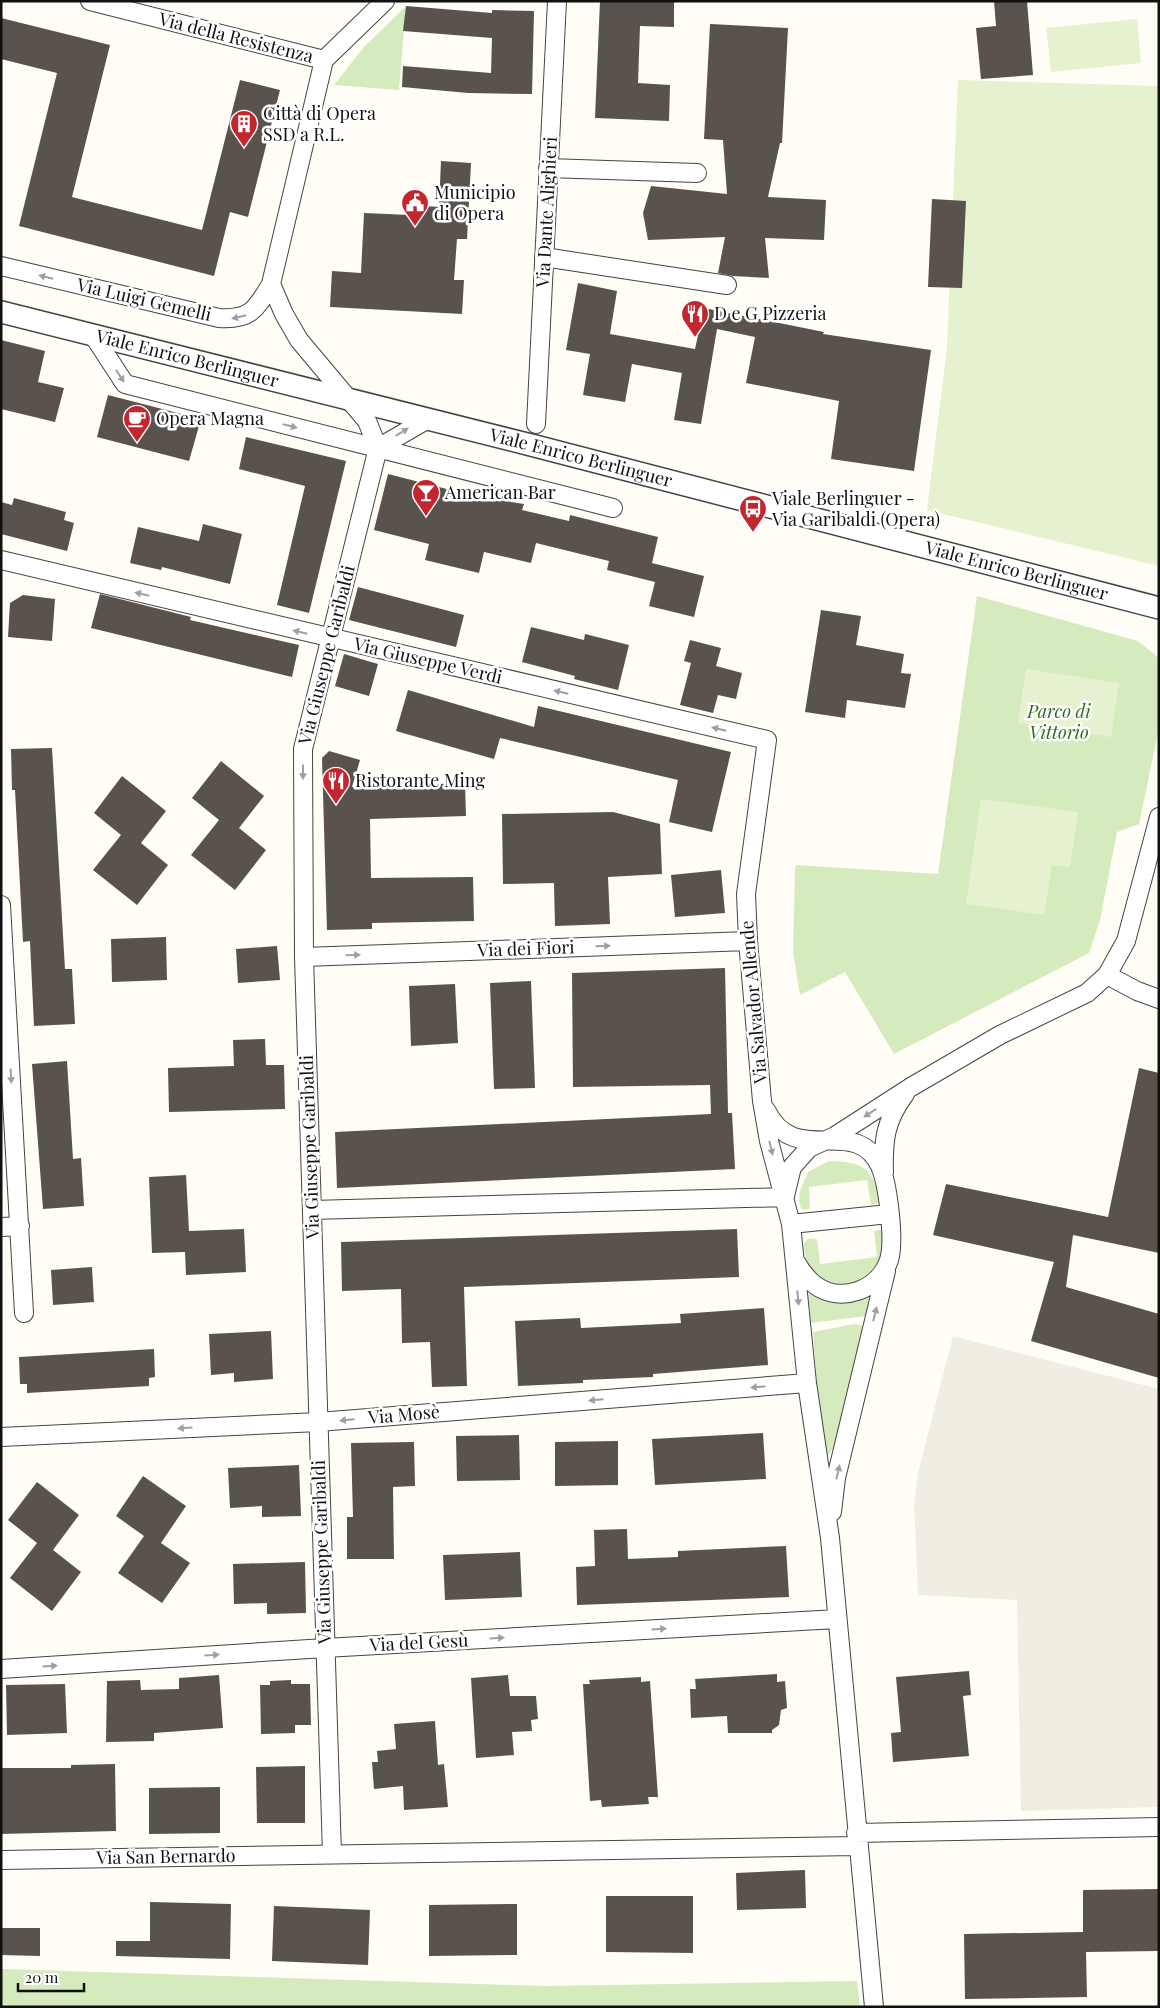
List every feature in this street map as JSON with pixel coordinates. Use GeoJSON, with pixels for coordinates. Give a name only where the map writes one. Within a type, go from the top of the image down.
{"type":"FeatureCollection","features":[{"type":"Feature","properties":{"kind":"street","name":"Via della Resistenza"},"geometry":{"type":"LineString","coordinates":[[90,1],[324,60]]}},
{"type":"Feature","properties":{"kind":"street"},"geometry":{"type":"LineString","coordinates":[[324,60],[385,1]]}},
{"type":"Feature","properties":{"kind":"street","name":"Via Dante Alighieri"},"geometry":{"type":"LineString","coordinates":[[536,424],[557,1]]}},
{"type":"Feature","properties":{"kind":"street","name":"Via Luigi Gemelli"},"geometry":{"type":"LineString","coordinates":[[1,266],[218,318],[231,319],[250,313],[258,305],[271,284],[324,60]]}},
{"type":"Feature","properties":{"kind":"street"},"geometry":{"type":"LineString","coordinates":[[548,168],[696,174]]}},
{"type":"Feature","properties":{"kind":"street"},"geometry":{"type":"LineString","coordinates":[[544,257],[727,285]]}},
{"type":"Feature","properties":{"kind":"street"},"geometry":{"type":"LineString","coordinates":[[271,284],[284,314],[299,340],[366,421],[378,448]]}},
{"type":"Feature","properties":{"kind":"street","name":"Viale Enrico Berlinguer"},"geometry":{"type":"LineString","coordinates":[[1,312],[347,398],[1159,608]]}},
{"type":"Feature","properties":{"kind":"street"},"geometry":{"type":"LineString","coordinates":[[93,335],[125,384],[614,508]]}},
{"type":"Feature","properties":{"kind":"street"},"geometry":{"type":"LineString","coordinates":[[378,448],[428,419]]}},
{"type":"Feature","properties":{"kind":"street","name":"Via Giuseppe Garibaldi"},"geometry":{"type":"LineString","coordinates":[[332,1854],[304,957],[303,750],[378,448]]}},
{"type":"Feature","properties":{"kind":"street","name":"Via Giuseppe Verdi"},"geometry":{"type":"LineString","coordinates":[[1,560],[330,639],[767,740]]}},
{"type":"Feature","properties":{"kind":"street","name":"Via Salvador Allende"},"geometry":{"type":"LineString","coordinates":[[767,740],[746,894],[748,941],[762,1101],[769,1141],[785,1197],[796,1262],[807,1383],[830,1538]]}},
{"type":"Feature","properties":{"kind":"street"},"geometry":{"type":"LineString","coordinates":[[312,1210],[785,1197],[790,1173],[799,1157],[813,1146],[827,1141],[911,1087],[1021,1023],[1088,992],[1107,975],[1126,941],[1159,817]]}},
{"type":"Feature","properties":{"kind":"street"},"geometry":{"type":"LineString","coordinates":[[1,905],[7,1102],[20,1226],[24,1313]]}},
{"type":"Feature","properties":{"kind":"street","name":"Via dei Fiori"},"geometry":{"type":"LineString","coordinates":[[304,957],[748,941]]}},
{"type":"Feature","properties":{"kind":"street"},"geometry":{"type":"LineString","coordinates":[[1107,975],[1137,991],[1159,999]]}},
{"type":"Feature","properties":{"kind":"street"},"geometry":{"type":"LineString","coordinates":[[874,2007],[836,1619],[830,1538],[836,1478],[891,1252],[889,1214],[884,1178],[884,1144],[888,1122],[911,1087]]}},
{"type":"Feature","properties":{"kind":"street"},"geometry":{"type":"LineString","coordinates":[[762,1101],[772,1121],[790,1136],[805,1141],[842,1140],[863,1148],[876,1161],[884,1178]]}},
{"type":"Feature","properties":{"kind":"street"},"geometry":{"type":"LineString","coordinates":[[790,1224],[889,1214]]}},
{"type":"Feature","properties":{"kind":"street"},"geometry":{"type":"LineString","coordinates":[[1,1227],[20,1226]]}},
{"type":"Feature","properties":{"kind":"street","name":"Via Salvador Allende"},"geometry":{"type":"LineString","coordinates":[[796,1262],[814,1285],[828,1292],[843,1294],[858,1292],[872,1284],[887,1266]]}},
{"type":"Feature","properties":{"kind":"street","name":"Via Mosè"},"geometry":{"type":"LineString","coordinates":[[1,1437],[318,1422],[807,1383]]}},
{"type":"Feature","properties":{"kind":"street","name":"Via del Gesù"},"geometry":{"type":"LineString","coordinates":[[1,1669],[325,1648],[836,1619]]}},
{"type":"Feature","properties":{"kind":"street","name":"Via San Bernardo"},"geometry":{"type":"LineString","coordinates":[[1,1860],[332,1854],[857,1839],[1159,1827]]}},
{"type":"Feature","properties":{"kind":"green space"},"geometry":{"type":"Polygon","coordinates":[[[406,6],[399,90],[334,85],[364,47],[406,6]]]}},
{"type":"Feature","properties":{"kind":"green space"},"geometry":{"type":"Polygon","coordinates":[[[1137,19],[1141,63],[1051,72],[1046,28],[1137,19]]]}},
{"type":"Feature","properties":{"kind":"green space"},"geometry":{"type":"Polygon","coordinates":[[[958,80],[1159,86],[1159,566],[927,510],[947,348],[958,80]]]}},
{"type":"Feature","properties":{"kind":"green space","name":"Parco di Vittorio"},"geometry":{"type":"Polygon","coordinates":[[[977,596],[1138,641],[1159,658],[1159,728],[1139,824],[1117,832],[1100,920],[1089,953],[894,1054],[845,972],[800,995],[793,952],[795,869],[796,865],[938,874],[977,596]]]}},
{"type":"Feature","properties":{"kind":"green space"},"geometry":{"type":"Polygon","coordinates":[[[1026,669],[1119,683],[1111,737],[1018,723],[1026,669]]]}},
{"type":"Feature","properties":{"kind":"green space"},"geometry":{"type":"Polygon","coordinates":[[[981,799],[1078,812],[1070,867],[1052,865],[1044,915],[966,904],[981,799]]]}},
{"type":"Feature","properties":{"kind":"green space"},"geometry":{"type":"Polygon","coordinates":[[[829,1161],[851,1163],[865,1169],[878,1191],[880,1203],[871,1205],[867,1180],[809,1187],[810,1209],[802,1210],[799,1200],[808,1172],[829,1161]]]}},
{"type":"Feature","properties":{"kind":"green space"},"geometry":{"type":"Polygon","coordinates":[[[885,1229],[883,1251],[875,1268],[862,1278],[846,1283],[831,1282],[817,1274],[807,1262],[804,1243],[808,1239],[817,1239],[820,1264],[877,1257],[874,1231],[885,1229]]]}},
{"type":"Feature","properties":{"kind":"green space"},"geometry":{"type":"Polygon","coordinates":[[[810,1293],[825,1299],[841,1302],[857,1301],[873,1296],[866,1316],[811,1323],[808,1296],[810,1293]]]}},
{"type":"Feature","properties":{"kind":"green space"},"geometry":{"type":"Polygon","coordinates":[[[854,1324],[864,1326],[834,1447],[827,1457],[821,1439],[813,1332],[854,1324]]]}},
{"type":"Feature","properties":{"kind":"green space"},"geometry":{"type":"Polygon","coordinates":[[[1,1969],[546,1986],[857,1981],[860,2007],[1,2007],[1,1969]]]}},
{"type":"Feature","properties":{"kind":"shaded area"},"geometry":{"type":"Polygon","coordinates":[[[953,1336],[1159,1389],[1159,1807],[1021,1811],[1017,1600],[918,1595],[914,1503],[918,1473],[953,1336]]]}},
{"type":"Feature","properties":{"kind":"building"},"geometry":{"type":"Polygon","coordinates":[[[600,1],[674,1],[674,27],[640,26],[638,83],[670,85],[669,121],[595,118],[600,1]]]}},
{"type":"Feature","properties":{"kind":"building"},"geometry":{"type":"Polygon","coordinates":[[[994,1],[1027,1],[1033,75],[981,79],[976,28],[996,26],[994,1]]]}},
{"type":"Feature","properties":{"kind":"building"},"geometry":{"type":"Polygon","coordinates":[[[406,6],[492,13],[492,10],[534,11],[532,94],[468,93],[402,87],[403,66],[491,73],[492,38],[403,31],[406,6]]]}},
{"type":"Feature","properties":{"kind":"building"},"geometry":{"type":"Polygon","coordinates":[[[1,18],[110,45],[72,197],[202,230],[240,80],[280,90],[248,217],[230,212],[214,276],[19,226],[57,73],[1,59],[1,18]]]}},
{"type":"Feature","properties":{"kind":"building"},"geometry":{"type":"Polygon","coordinates":[[[710,24],[788,28],[782,143],[780,143],[768,197],[826,200],[824,240],[765,238],[769,278],[733,276],[718,273],[725,237],[648,240],[643,213],[651,186],[727,194],[723,140],[704,139],[710,24]]]}},
{"type":"Feature","properties":{"kind":"building","name":"Municipio di Opera"},"geometry":{"type":"Polygon","coordinates":[[[441,161],[471,163],[467,239],[457,239],[454,280],[464,280],[462,314],[330,307],[332,271],[361,273],[364,213],[410,215],[411,205],[439,207],[441,161]]]}},
{"type":"Feature","properties":{"kind":"building"},"geometry":{"type":"Polygon","coordinates":[[[932,199],[966,201],[962,288],[928,287],[932,199]]]}},
{"type":"Feature","properties":{"kind":"building"},"geometry":{"type":"Polygon","coordinates":[[[578,283],[617,291],[610,334],[695,349],[704,308],[824,332],[823,334],[931,350],[914,471],[831,459],[839,401],[746,383],[755,337],[717,329],[701,424],[674,420],[682,373],[632,364],[625,402],[583,395],[590,354],[566,350],[578,283]]]}},
{"type":"Feature","properties":{"kind":"building"},"geometry":{"type":"Polygon","coordinates":[[[1,340],[45,351],[38,382],[64,388],[55,422],[1,409],[1,340]]]}},
{"type":"Feature","properties":{"kind":"building"},"geometry":{"type":"Polygon","coordinates":[[[108,395],[201,419],[189,461],[97,437],[108,395]]]}},
{"type":"Feature","properties":{"kind":"building"},"geometry":{"type":"Polygon","coordinates":[[[246,437],[346,461],[309,613],[277,605],[305,486],[239,469],[246,437]]]}},
{"type":"Feature","properties":{"kind":"building"},"geometry":{"type":"Polygon","coordinates":[[[388,474],[478,497],[524,504],[522,510],[569,521],[570,515],[658,537],[652,563],[704,576],[694,617],[649,606],[655,582],[607,570],[609,561],[536,543],[531,563],[484,552],[479,573],[425,560],[429,544],[374,530],[388,474]]]}},
{"type":"Feature","properties":{"kind":"building"},"geometry":{"type":"Polygon","coordinates":[[[14,498],[66,512],[64,520],[74,523],[67,551],[1,534],[1,502],[12,505],[14,498]]]}},
{"type":"Feature","properties":{"kind":"building"},"geometry":{"type":"Polygon","coordinates":[[[203,524],[242,534],[230,584],[162,567],[161,570],[130,563],[138,527],[199,541],[203,524]]]}},
{"type":"Feature","properties":{"kind":"building"},"geometry":{"type":"Polygon","coordinates":[[[358,587],[464,615],[456,647],[349,620],[358,587]]]}},
{"type":"Feature","properties":{"kind":"building"},"geometry":{"type":"Polygon","coordinates":[[[100,594],[191,617],[190,620],[299,645],[292,677],[91,628],[100,594]]]}},
{"type":"Feature","properties":{"kind":"building"},"geometry":{"type":"Polygon","coordinates":[[[23,595],[55,599],[52,641],[8,637],[10,603],[23,595]]]}},
{"type":"Feature","properties":{"kind":"building"},"geometry":{"type":"Polygon","coordinates":[[[821,610],[861,616],[856,645],[904,654],[901,673],[911,674],[905,708],[847,700],[845,718],[805,712],[821,610]]]}},
{"type":"Feature","properties":{"kind":"building"},"geometry":{"type":"Polygon","coordinates":[[[531,627],[584,640],[585,634],[629,645],[618,690],[574,679],[575,676],[522,662],[531,627]]]}},
{"type":"Feature","properties":{"kind":"building"},"geometry":{"type":"Polygon","coordinates":[[[690,640],[721,648],[716,666],[742,673],[736,699],[718,695],[713,713],[680,705],[691,663],[684,661],[690,640]]]}},
{"type":"Feature","properties":{"kind":"building"},"geometry":{"type":"Polygon","coordinates":[[[344,654],[378,664],[369,696],[335,686],[344,654]]]}},
{"type":"Feature","properties":{"kind":"building"},"geometry":{"type":"Polygon","coordinates":[[[408,690],[534,727],[538,706],[731,752],[712,832],[669,822],[678,780],[500,738],[494,759],[396,731],[408,690]]]}},
{"type":"Feature","properties":{"kind":"building"},"geometry":{"type":"Polygon","coordinates":[[[52,748],[65,969],[72,969],[75,1024],[34,1026],[30,941],[23,942],[15,790],[12,790],[11,749],[52,748]]]}},
{"type":"Feature","properties":{"kind":"building"},"geometry":{"type":"Polygon","coordinates":[[[329,751],[360,760],[352,787],[465,783],[466,816],[370,819],[371,878],[473,877],[474,921],[372,923],[372,929],[327,930],[322,758],[329,751]]]}},
{"type":"Feature","properties":{"kind":"building"},"geometry":{"type":"Polygon","coordinates":[[[221,761],[264,796],[239,828],[266,850],[235,890],[191,855],[219,820],[192,798],[221,761]]]}},
{"type":"Feature","properties":{"kind":"building"},"geometry":{"type":"Polygon","coordinates":[[[122,776],[166,811],[141,843],[168,865],[137,905],[93,870],[121,835],[94,813],[122,776]]]}},
{"type":"Feature","properties":{"kind":"building"},"geometry":{"type":"Polygon","coordinates":[[[613,812],[660,824],[662,874],[608,877],[610,924],[555,926],[554,883],[503,884],[502,814],[613,812]]]}},
{"type":"Feature","properties":{"kind":"building"},"geometry":{"type":"Polygon","coordinates":[[[721,870],[725,913],[675,917],[671,875],[721,870]]]}},
{"type":"Feature","properties":{"kind":"building"},"geometry":{"type":"Polygon","coordinates":[[[166,937],[167,980],[112,982],[111,939],[166,937]]]}},
{"type":"Feature","properties":{"kind":"building"},"geometry":{"type":"Polygon","coordinates":[[[277,946],[280,980],[238,983],[236,949],[277,946]]]}},
{"type":"Feature","properties":{"kind":"building"},"geometry":{"type":"Polygon","coordinates":[[[725,968],[728,1113],[732,1113],[735,1169],[337,1188],[335,1132],[711,1114],[710,1085],[573,1087],[572,973],[725,968]]]}},
{"type":"Feature","properties":{"kind":"building"},"geometry":{"type":"Polygon","coordinates":[[[531,981],[535,1088],[494,1089],[490,983],[531,981]]]}},
{"type":"Feature","properties":{"kind":"building"},"geometry":{"type":"Polygon","coordinates":[[[455,984],[458,1043],[411,1046],[409,986],[455,984]]]}},
{"type":"Feature","properties":{"kind":"building"},"geometry":{"type":"Polygon","coordinates":[[[265,1039],[266,1065],[284,1065],[285,1109],[169,1112],[168,1068],[234,1066],[233,1040],[265,1039]]]}},
{"type":"Feature","properties":{"kind":"building"},"geometry":{"type":"Polygon","coordinates":[[[67,1061],[73,1159],[81,1158],[84,1206],[43,1209],[32,1064],[67,1061]]]}},
{"type":"Feature","properties":{"kind":"building"},"geometry":{"type":"Polygon","coordinates":[[[1139,1068],[1159,1073],[1159,1253],[1073,1235],[1066,1287],[1159,1314],[1159,1378],[1031,1341],[1054,1262],[933,1235],[946,1184],[1108,1217],[1139,1068]]]}},
{"type":"Feature","properties":{"kind":"building"},"geometry":{"type":"Polygon","coordinates":[[[186,1175],[189,1231],[244,1229],[246,1272],[186,1275],[185,1252],[152,1253],[149,1177],[186,1175]]]}},
{"type":"Feature","properties":{"kind":"building"},"geometry":{"type":"Polygon","coordinates":[[[737,1229],[739,1277],[464,1287],[467,1386],[432,1387],[430,1342],[402,1343],[401,1289],[342,1291],[341,1242],[737,1229]]]}},
{"type":"Feature","properties":{"kind":"building"},"geometry":{"type":"Polygon","coordinates":[[[92,1267],[94,1302],[53,1305],[51,1270],[92,1267]]]}},
{"type":"Feature","properties":{"kind":"building"},"geometry":{"type":"Polygon","coordinates":[[[764,1308],[768,1365],[653,1374],[653,1377],[583,1380],[583,1383],[518,1386],[515,1321],[580,1318],[581,1328],[681,1323],[680,1314],[764,1308]]]}},
{"type":"Feature","properties":{"kind":"building"},"geometry":{"type":"Polygon","coordinates":[[[271,1331],[273,1379],[234,1382],[234,1373],[211,1375],[209,1334],[271,1331]]]}},
{"type":"Feature","properties":{"kind":"building"},"geometry":{"type":"Polygon","coordinates":[[[154,1349],[155,1377],[149,1378],[149,1386],[27,1393],[27,1384],[20,1384],[19,1357],[154,1349]]]}},
{"type":"Feature","properties":{"kind":"building"},"geometry":{"type":"Polygon","coordinates":[[[763,1433],[766,1479],[655,1485],[652,1439],[763,1433]]]}},
{"type":"Feature","properties":{"kind":"building"},"geometry":{"type":"Polygon","coordinates":[[[519,1435],[520,1480],[457,1481],[456,1436],[519,1435]]]}},
{"type":"Feature","properties":{"kind":"building"},"geometry":{"type":"Polygon","coordinates":[[[618,1441],[618,1485],[555,1486],[555,1442],[618,1441]]]}},
{"type":"Feature","properties":{"kind":"building"},"geometry":{"type":"Polygon","coordinates":[[[414,1442],[415,1486],[393,1487],[394,1559],[347,1559],[347,1517],[353,1517],[351,1443],[414,1442]]]}},
{"type":"Feature","properties":{"kind":"building"},"geometry":{"type":"Polygon","coordinates":[[[299,1465],[301,1516],[262,1517],[262,1506],[230,1508],[228,1468],[299,1465]]]}},
{"type":"Feature","properties":{"kind":"building"},"geometry":{"type":"Polygon","coordinates":[[[143,1476],[186,1506],[161,1543],[190,1563],[162,1603],[118,1573],[144,1536],[116,1516],[143,1476]]]}},
{"type":"Feature","properties":{"kind":"building"},"geometry":{"type":"Polygon","coordinates":[[[37,1482],[79,1515],[53,1550],[81,1572],[52,1611],[10,1578],[37,1543],[8,1520],[37,1482]]]}},
{"type":"Feature","properties":{"kind":"building"},"geometry":{"type":"Polygon","coordinates":[[[627,1529],[628,1559],[678,1557],[678,1551],[786,1546],[789,1597],[577,1605],[576,1567],[595,1566],[594,1530],[627,1529]]]}},
{"type":"Feature","properties":{"kind":"building"},"geometry":{"type":"Polygon","coordinates":[[[520,1552],[522,1597],[445,1600],[443,1555],[520,1552]]]}},
{"type":"Feature","properties":{"kind":"building"},"geometry":{"type":"Polygon","coordinates":[[[305,1562],[306,1613],[267,1614],[267,1603],[234,1604],[233,1564],[305,1562]]]}},
{"type":"Feature","properties":{"kind":"building"},"geometry":{"type":"Polygon","coordinates":[[[969,1671],[971,1695],[963,1696],[969,1756],[893,1762],[891,1733],[901,1732],[896,1677],[969,1671]]]}},
{"type":"Feature","properties":{"kind":"building"},"geometry":{"type":"Polygon","coordinates":[[[777,1674],[777,1682],[785,1681],[787,1708],[781,1710],[779,1725],[772,1730],[772,1733],[728,1733],[727,1716],[691,1718],[690,1689],[696,1689],[695,1679],[777,1674]]]}},
{"type":"Feature","properties":{"kind":"building"},"geometry":{"type":"Polygon","coordinates":[[[219,1675],[223,1728],[154,1733],[154,1741],[106,1742],[107,1681],[140,1680],[141,1690],[179,1689],[179,1678],[219,1675]]]}},
{"type":"Feature","properties":{"kind":"building"},"geometry":{"type":"Polygon","coordinates":[[[508,1675],[510,1696],[536,1696],[538,1719],[531,1720],[532,1731],[512,1732],[514,1755],[476,1758],[471,1678],[508,1675]]]}},
{"type":"Feature","properties":{"kind":"building"},"geometry":{"type":"Polygon","coordinates":[[[641,1677],[641,1682],[650,1681],[658,1797],[648,1797],[649,1804],[602,1807],[601,1800],[590,1801],[583,1684],[590,1684],[589,1680],[641,1677]]]}},
{"type":"Feature","properties":{"kind":"building"},"geometry":{"type":"Polygon","coordinates":[[[291,1680],[291,1684],[310,1684],[311,1725],[295,1725],[295,1733],[261,1734],[260,1685],[270,1685],[270,1681],[291,1680]]]}},
{"type":"Feature","properties":{"kind":"building"},"geometry":{"type":"Polygon","coordinates":[[[65,1684],[67,1733],[7,1735],[6,1685],[65,1684]]]}},
{"type":"Feature","properties":{"kind":"building"},"geometry":{"type":"Polygon","coordinates":[[[435,1721],[438,1765],[444,1764],[448,1807],[404,1810],[403,1786],[374,1789],[372,1762],[378,1762],[377,1751],[396,1749],[394,1724],[435,1721]]]}},
{"type":"Feature","properties":{"kind":"building"},"geometry":{"type":"Polygon","coordinates":[[[115,1764],[116,1831],[1,1834],[1,1768],[71,1768],[71,1765],[115,1764]]]}},
{"type":"Feature","properties":{"kind":"building"},"geometry":{"type":"Polygon","coordinates":[[[305,1766],[305,1823],[257,1823],[256,1767],[305,1766]]]}},
{"type":"Feature","properties":{"kind":"building"},"geometry":{"type":"Polygon","coordinates":[[[220,1787],[220,1833],[149,1834],[149,1788],[220,1787]]]}},
{"type":"Feature","properties":{"kind":"building"},"geometry":{"type":"Polygon","coordinates":[[[805,1870],[806,1908],[737,1910],[736,1873],[805,1870]]]}},
{"type":"Feature","properties":{"kind":"building"},"geometry":{"type":"Polygon","coordinates":[[[1159,1889],[1159,1951],[1086,1952],[1087,1997],[965,1999],[964,1934],[1083,1932],[1083,1890],[1159,1889]]]}},
{"type":"Feature","properties":{"kind":"building"},"geometry":{"type":"Polygon","coordinates":[[[606,1896],[693,1896],[693,1953],[606,1952],[606,1896]]]}},
{"type":"Feature","properties":{"kind":"building"},"geometry":{"type":"Polygon","coordinates":[[[150,1902],[231,1904],[230,1959],[116,1956],[116,1941],[150,1941],[150,1902]]]}},
{"type":"Feature","properties":{"kind":"building"},"geometry":{"type":"Polygon","coordinates":[[[517,1904],[517,1955],[429,1956],[429,1905],[517,1904]]]}},
{"type":"Feature","properties":{"kind":"building"},"geometry":{"type":"Polygon","coordinates":[[[274,1906],[370,1910],[368,1965],[272,1961],[274,1906]]]}},
{"type":"Feature","properties":{"kind":"building"},"geometry":{"type":"Polygon","coordinates":[[[1,1928],[40,1928],[40,1956],[1,1955],[1,1928]]]}},
{"type":"Feature","properties":{"kind":"place","name":"Città di Opera SSD a R.L."},"geometry":{"type":"Point","coordinates":[244,148]}},
{"type":"Feature","properties":{"kind":"place","name":"Municipio di Opera"},"geometry":{"type":"Point","coordinates":[415,227]}},
{"type":"Feature","properties":{"kind":"place","name":"D e G Pizzeria"},"geometry":{"type":"Point","coordinates":[695,338]}},
{"type":"Feature","properties":{"kind":"place","name":"Opera Magna"},"geometry":{"type":"Point","coordinates":[137,443]}},
{"type":"Feature","properties":{"kind":"place","name":"American Bar"},"geometry":{"type":"Point","coordinates":[426,517]}},
{"type":"Feature","properties":{"kind":"place","name":"Viale Berlinguer - Via Garibaldi (Opera)"},"geometry":{"type":"Point","coordinates":[753,533]}},
{"type":"Feature","properties":{"kind":"place","name":"Ristorante Ming"},"geometry":{"type":"Point","coordinates":[336,805]}}]}
